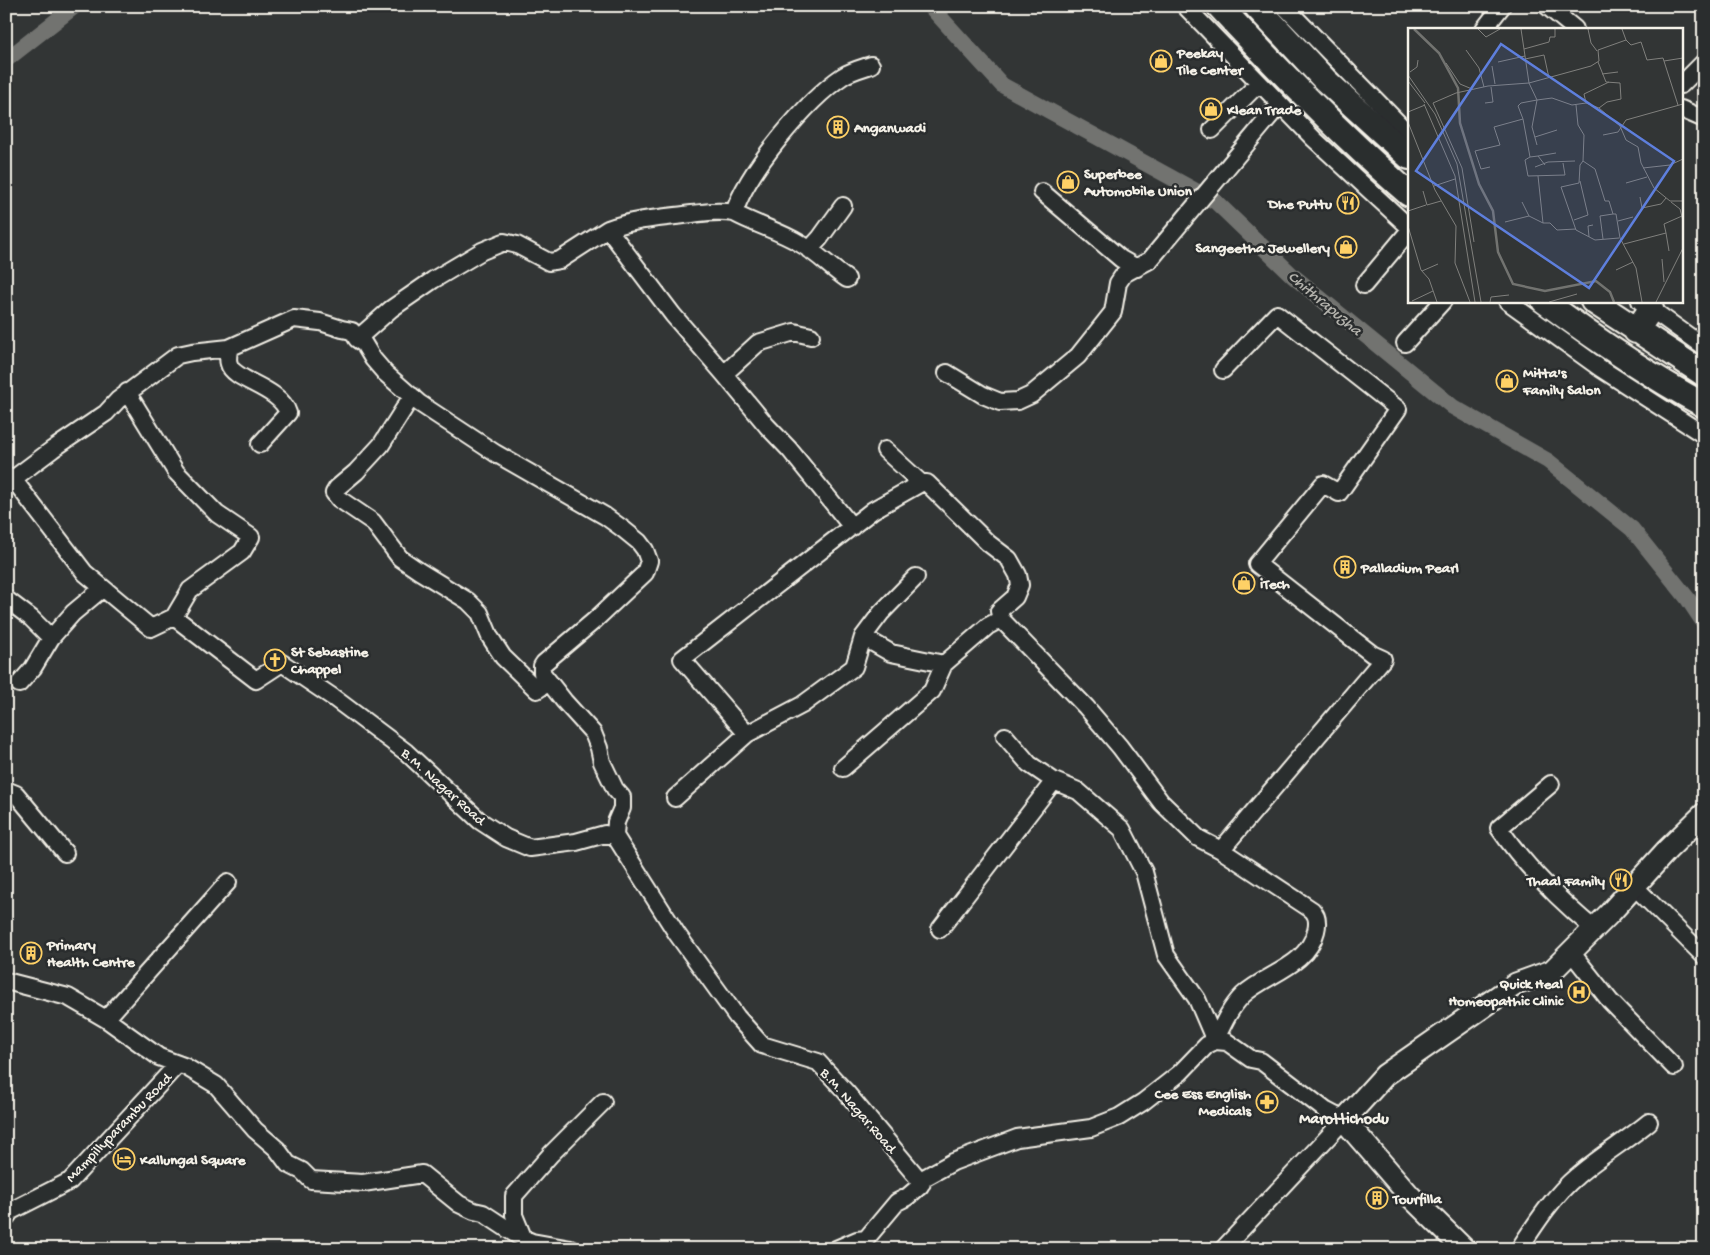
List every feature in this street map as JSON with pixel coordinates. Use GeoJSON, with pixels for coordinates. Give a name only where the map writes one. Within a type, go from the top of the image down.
{"type":"FeatureCollection","features":[{"type":"Feature","properties":{"kind":"highway"},"geometry":{"type":"LineString","coordinates":[[1219,6],[1278,70],[1328,120],[1408,193]]}},
{"type":"Feature","properties":{"kind":"highway"},"geometry":{"type":"LineString","coordinates":[[1256,6],[1325,80],[1408,156]]}},
{"type":"Feature","properties":{"kind":"highway"},"geometry":{"type":"LineString","coordinates":[[1545,302],[1570,321],[1679,392],[1704,405]]}},
{"type":"Feature","properties":{"kind":"highway"},"geometry":{"type":"LineString","coordinates":[[1594,302],[1704,374]]}},
{"type":"Feature","properties":{"kind":"highway"},"geometry":{"type":"LineString","coordinates":[[1636,331],[1645,305]]}},
{"type":"Feature","properties":{"kind":"main road"},"geometry":{"type":"LineString","coordinates":[[1464,1249],[1409,1196],[1344,1120],[1385,1075],[1516,984],[1552,971],[1703,815]]}},
{"type":"Feature","properties":{"kind":"street"},"geometry":{"type":"LineString","coordinates":[[1185,6],[1314,139],[1408,226]]}},
{"type":"Feature","properties":{"kind":"street"},"geometry":{"type":"LineString","coordinates":[[1284,6],[1408,131]]}},
{"type":"Feature","properties":{"kind":"street"},"geometry":{"type":"LineString","coordinates":[[1485,28],[1502,6]]}},
{"type":"Feature","properties":{"kind":"street"},"geometry":{"type":"LineString","coordinates":[[1547,6],[1573,28]]}},
{"type":"Feature","properties":{"kind":"street"},"geometry":{"type":"LineString","coordinates":[[1682,84],[1704,62]]}},
{"type":"Feature","properties":{"kind":"street"},"geometry":{"type":"LineString","coordinates":[[734,213],[737,202],[754,172],[782,135],[808,106],[844,76],[871,65]]}},
{"type":"Feature","properties":{"kind":"street"},"geometry":{"type":"LineString","coordinates":[[1212,130],[1259,83]]}},
{"type":"Feature","properties":{"kind":"street"},"geometry":{"type":"LineString","coordinates":[[947,372],[983,395],[1000,402],[1018,401],[1031,395],[1078,356],[1113,312],[1118,283],[1124,274],[1150,260],[1280,104]]}},
{"type":"Feature","properties":{"kind":"street"},"geometry":{"type":"LineString","coordinates":[[1682,109],[1704,119]]}},
{"type":"Feature","properties":{"kind":"street"},"geometry":{"type":"LineString","coordinates":[[1042,192],[1121,259],[1137,268]]}},
{"type":"Feature","properties":{"kind":"street"},"geometry":{"type":"LineString","coordinates":[[809,250],[843,206]]}},
{"type":"Feature","properties":{"kind":"street"},"geometry":{"type":"LineString","coordinates":[[357,339],[391,308],[482,251],[504,242],[517,245],[549,262],[560,260],[608,229],[627,222],[644,219],[720,211],[734,213],[788,237],[809,250],[847,279]]}},
{"type":"Feature","properties":{"kind":"street"},"geometry":{"type":"LineString","coordinates":[[608,229],[673,315],[766,426],[789,449],[852,527]]}},
{"type":"Feature","properties":{"kind":"street"},"geometry":{"type":"LineString","coordinates":[[1364,285],[1408,232]]}},
{"type":"Feature","properties":{"kind":"street"},"geometry":{"type":"LineString","coordinates":[[1405,343],[1443,302]]}},
{"type":"Feature","properties":{"kind":"street"},"geometry":{"type":"LineString","coordinates":[[1508,302],[1600,368],[1704,435]]}},
{"type":"Feature","properties":{"kind":"street"},"geometry":{"type":"LineString","coordinates":[[1645,305],[1704,347]]}},
{"type":"Feature","properties":{"kind":"street"},"geometry":{"type":"LineString","coordinates":[[1221,850],[1383,661],[1383,658],[1372,654],[1257,564],[1323,484],[1339,493],[1398,409],[1277,314],[1223,370]]}},
{"type":"Feature","properties":{"kind":"street"},"geometry":{"type":"LineString","coordinates":[[127,392],[176,472],[218,514],[251,537],[242,552],[190,590],[174,617],[151,628],[85,573],[10,478],[106,413],[127,392],[178,355],[229,348],[294,319],[320,322],[342,330],[352,330],[357,339],[364,344],[373,359],[385,373],[412,396],[494,453],[614,522],[638,542],[648,555],[649,561],[645,573],[596,620],[542,666],[542,673],[593,733],[602,762],[615,789],[622,797],[622,808],[616,822],[615,836]]}},
{"type":"Feature","properties":{"kind":"street"},"geometry":{"type":"LineString","coordinates":[[724,374],[758,343],[794,332],[811,336]]}},
{"type":"Feature","properties":{"kind":"street"},"geometry":{"type":"LineString","coordinates":[[229,348],[228,364],[235,374],[269,391],[284,405],[288,413],[260,444]]}},
{"type":"Feature","properties":{"kind":"street"},"geometry":{"type":"LineString","coordinates":[[412,396],[381,445],[334,493],[339,499],[373,522],[400,558],[468,601],[480,614],[490,637],[503,657],[537,690],[549,682]]}},
{"type":"Feature","properties":{"kind":"street"},"geometry":{"type":"LineString","coordinates":[[885,450],[921,483]]}},
{"type":"Feature","properties":{"kind":"street"},"geometry":{"type":"LineString","coordinates":[[747,734],[682,659],[873,510],[921,483],[927,483],[988,543],[1009,559],[1018,575],[1020,585],[1014,598],[999,611],[1001,619],[1086,707],[1120,747],[1161,802],[1198,838],[1221,850],[1312,910],[1316,915],[1317,924],[1314,940],[1300,960],[1262,980],[1244,994],[1228,1014],[1215,1041]]}},
{"type":"Feature","properties":{"kind":"street"},"geometry":{"type":"LineString","coordinates":[[675,798],[747,734],[802,705],[854,666],[863,637],[881,613],[916,577]]}},
{"type":"Feature","properties":{"kind":"street"},"geometry":{"type":"LineString","coordinates":[[19,684],[33,668],[51,638],[73,613],[103,588]]}},
{"type":"Feature","properties":{"kind":"street"},"geometry":{"type":"LineString","coordinates":[[6,599],[31,618],[51,638]]}},
{"type":"Feature","properties":{"kind":"street","name":"B.M. Nagar Road"},"geometry":{"type":"LineString","coordinates":[[174,617],[256,680],[282,663],[334,698],[406,752],[480,821],[506,838],[530,848],[576,842],[605,834],[615,836],[677,934],[737,1017],[762,1045],[818,1062],[846,1092],[922,1183]]}},
{"type":"Feature","properties":{"kind":"street"},"geometry":{"type":"LineString","coordinates":[[843,768],[932,691],[944,664],[988,626],[1001,619]]}},
{"type":"Feature","properties":{"kind":"street"},"geometry":{"type":"LineString","coordinates":[[863,637],[891,653],[944,664]]}},
{"type":"Feature","properties":{"kind":"street"},"geometry":{"type":"LineString","coordinates":[[1005,736],[1029,764],[1054,781],[1078,791],[1122,828],[1144,872],[1166,955],[1197,999],[1215,1041]]}},
{"type":"Feature","properties":{"kind":"street"},"geometry":{"type":"LineString","coordinates":[[940,929],[1054,781]]}},
{"type":"Feature","properties":{"kind":"street"},"geometry":{"type":"LineString","coordinates":[[1551,784],[1499,828],[1512,847],[1542,881],[1594,929]]}},
{"type":"Feature","properties":{"kind":"street"},"geometry":{"type":"LineString","coordinates":[[6,790],[16,794],[65,852]]}},
{"type":"Feature","properties":{"kind":"street"},"geometry":{"type":"LineString","coordinates":[[106,1019],[228,882]]}},
{"type":"Feature","properties":{"kind":"street"},"geometry":{"type":"LineString","coordinates":[[1634,886],[1704,956]]}},
{"type":"Feature","properties":{"kind":"street"},"geometry":{"type":"LineString","coordinates":[[1570,952],[1610,1001],[1674,1067]]}},
{"type":"Feature","properties":{"kind":"street"},"geometry":{"type":"LineString","coordinates":[[6,981],[68,997],[106,1019],[159,1057],[178,1064],[216,1085],[256,1130],[277,1149],[288,1164],[302,1171],[311,1180],[362,1183],[422,1174],[459,1204],[483,1213],[524,1244]]}},
{"type":"Feature","properties":{"kind":"street"},"geometry":{"type":"LineString","coordinates":[[836,1249],[857,1240],[871,1244],[897,1202],[907,1197],[922,1183],[924,1178],[953,1162],[1017,1138],[1091,1128],[1119,1117],[1143,1102],[1180,1073],[1207,1045],[1215,1041],[1227,1042],[1251,1059],[1261,1061],[1325,1110],[1344,1120],[1227,1247]]}},
{"type":"Feature","properties":{"kind":"street","name":"Mampillyparambu Road"},"geometry":{"type":"LineString","coordinates":[[6,1218],[10,1211],[70,1181],[178,1064]]}},
{"type":"Feature","properties":{"kind":"street"},"geometry":{"type":"LineString","coordinates":[[524,1244],[514,1215],[514,1196],[551,1154],[603,1102]]}},
{"type":"Feature","properties":{"kind":"street"},"geometry":{"type":"LineString","coordinates":[[1520,1249],[1554,1200],[1577,1176],[1649,1122]]}},
{"type":"Feature","properties":{"kind":"street"},"geometry":{"type":"LineString","coordinates":[[524,1244],[532,1242],[571,1249]]}},
{"type":"Feature","properties":{"kind":"waterway","name":"Chithrapuzha"},"geometry":{"type":"LineString","coordinates":[[6,60],[75,6]]}},
{"type":"Feature","properties":{"kind":"waterway","name":"Chithrapuzha"},"geometry":{"type":"LineString","coordinates":[[930,6],[1002,85],[1216,202],[1293,276],[1453,407],[1548,461],[1632,529],[1688,599],[1704,623]]}},
{"type":"Feature","properties":{"kind":"place","name":"Peekay Tile Center"},"geometry":{"type":"Point","coordinates":[1161,61]}},
{"type":"Feature","properties":{"kind":"place","name":"Klean Trade"},"geometry":{"type":"Point","coordinates":[1211,109]}},
{"type":"Feature","properties":{"kind":"place","name":"Anganwadi"},"geometry":{"type":"Point","coordinates":[838,127]}},
{"type":"Feature","properties":{"kind":"place","name":"Superbee Automobile Union"},"geometry":{"type":"Point","coordinates":[1068,182]}},
{"type":"Feature","properties":{"kind":"place","name":"Dhe Puttu"},"geometry":{"type":"Point","coordinates":[1348,203]}},
{"type":"Feature","properties":{"kind":"place","name":"Sangeetha Jewellery"},"geometry":{"type":"Point","coordinates":[1346,247]}},
{"type":"Feature","properties":{"kind":"place","name":"Mitta's Family Salon"},"geometry":{"type":"Point","coordinates":[1507,381]}},
{"type":"Feature","properties":{"kind":"place","name":"Palladium Pearl"},"geometry":{"type":"Point","coordinates":[1345,567]}},
{"type":"Feature","properties":{"kind":"place","name":"iTech"},"geometry":{"type":"Point","coordinates":[1244,583]}},
{"type":"Feature","properties":{"kind":"place","name":"St Sebastine Chappel"},"geometry":{"type":"Point","coordinates":[275,660]}},
{"type":"Feature","properties":{"kind":"place","name":"Thaal Family"},"geometry":{"type":"Point","coordinates":[1621,880]}},
{"type":"Feature","properties":{"kind":"place","name":"Primary Health Centre"},"geometry":{"type":"Point","coordinates":[31,953]}},
{"type":"Feature","properties":{"kind":"place","name":"Quick Heal Homeopathic Clinic"},"geometry":{"type":"Point","coordinates":[1579,992]}},
{"type":"Feature","properties":{"kind":"place","name":"Cee Ess English Medicals"},"geometry":{"type":"Point","coordinates":[1267,1102]}},
{"type":"Feature","properties":{"kind":"place","name":"Kallungal Square"},"geometry":{"type":"Point","coordinates":[124,1159]}},
{"type":"Feature","properties":{"kind":"place","name":"Tourfilla"},"geometry":{"type":"Point","coordinates":[1377,1198]}},
{"type":"Feature","properties":{"kind":"district","name":"Marottichodu"},"geometry":{"type":"Point","coordinates":[1344,1117]}}]}
